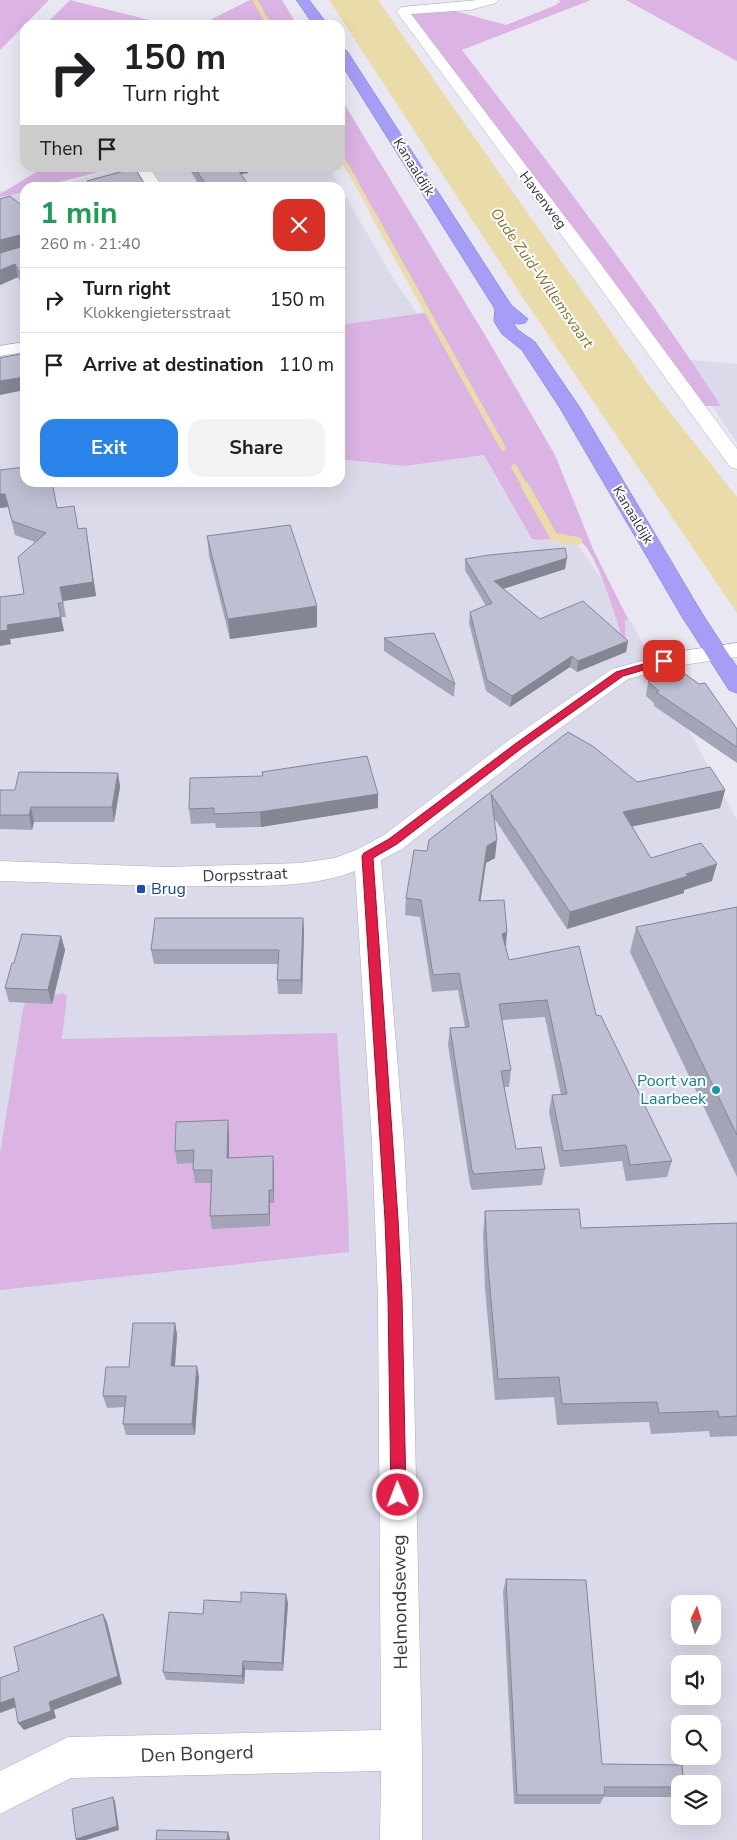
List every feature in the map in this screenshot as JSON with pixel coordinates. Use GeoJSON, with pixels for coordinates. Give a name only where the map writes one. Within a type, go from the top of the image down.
{"type":"FeatureCollection","features":[{"type":"Feature","properties":{"kind":"main road"},"geometry":{"type":"LineString","coordinates":[[303,0],[317,20]]}},
{"type":"Feature","properties":{"kind":"main road","name":"Kanaaldijk"},"geometry":{"type":"LineString","coordinates":[[345,59],[504,309],[503,321],[511,334],[529,346],[726,651],[737,685]]}},
{"type":"Feature","properties":{"kind":"street","name":"Havenweg"},"geometry":{"type":"LineString","coordinates":[[492,0],[470,6],[402,11],[582,251],[737,463]]}},
{"type":"Feature","properties":{"kind":"street"},"geometry":{"type":"LineString","coordinates":[[0,351],[20,348]]}},
{"type":"Feature","properties":{"kind":"street","name":"Dorpsstraat"},"geometry":{"type":"LineString","coordinates":[[0,871],[167,877],[300,873],[338,867],[367,856],[393,842],[554,719],[620,674],[675,658],[726,651]]}},
{"type":"Feature","properties":{"kind":"street","name":"Helmondseweg"},"geometry":{"type":"LineString","coordinates":[[367,856],[386,1114],[395,1288],[402,1751],[401,1840]]}},
{"type":"Feature","properties":{"kind":"street","name":"Den Bongerd"},"geometry":{"type":"LineString","coordinates":[[0,1793],[68,1758],[358,1750],[402,1751]]}},
{"type":"Feature","properties":{"kind":"shaded area"},"geometry":{"type":"Polygon","coordinates":[[[0,0],[49,0],[29,20],[20,20],[20,30],[0,50],[0,0]]]}},
{"type":"Feature","properties":{"kind":"shaded area"},"geometry":{"type":"Polygon","coordinates":[[[70,0],[149,20],[50,20],[70,0]]]}},
{"type":"Feature","properties":{"kind":"shaded area"},"geometry":{"type":"Polygon","coordinates":[[[250,0],[282,0],[294,20],[210,20],[250,0]]]}},
{"type":"Feature","properties":{"kind":"shaded area"},"geometry":{"type":"Polygon","coordinates":[[[559,0],[591,0],[462,50],[627,270],[721,406],[698,406],[410,15],[412,13],[448,9],[506,25],[556,5],[560,2],[559,0]]]}},
{"type":"Feature","properties":{"kind":"shaded area"},"geometry":{"type":"Polygon","coordinates":[[[626,0],[737,0],[737,61],[626,0]]]}},
{"type":"Feature","properties":{"kind":"shaded area"},"geometry":{"type":"Polygon","coordinates":[[[345,105],[488,340],[555,455],[593,549],[628,619],[625,621],[626,650],[600,573],[593,557],[585,546],[573,538],[532,539],[484,455],[404,466],[345,460],[345,324],[430,312],[345,166],[345,105]]]}},
{"type":"Feature","properties":{"kind":"shaded area"},"geometry":{"type":"Polygon","coordinates":[[[36,172],[99,172],[60,182],[20,182],[20,193],[0,197],[0,194],[36,172]]]}},
{"type":"Feature","properties":{"kind":"shaded area"},"geometry":{"type":"Polygon","coordinates":[[[108,172],[331,172],[337,182],[69,182],[108,172]]]}},
{"type":"Feature","properties":{"kind":"shaded area"},"geometry":{"type":"Polygon","coordinates":[[[0,191],[20,191],[20,487],[345,487],[345,195],[396,283],[630,620],[737,820],[737,1840],[0,1840],[0,191]]]}},
{"type":"Feature","properties":{"kind":"shaded area"},"geometry":{"type":"Polygon","coordinates":[[[680,359],[737,364],[737,443],[680,359]]]}},
{"type":"Feature","properties":{"kind":"shaded area"},"geometry":{"type":"Polygon","coordinates":[[[63,993],[67,996],[62,1039],[337,1033],[349,1252],[0,1290],[0,1154],[23,1009],[27,999],[63,993]]]}},
{"type":"Feature","properties":{"kind":"water","name":"Oude Zuid-Willemsvaart"},"geometry":{"type":"Polygon","coordinates":[[[329,0],[378,0],[647,383],[737,497],[737,613],[523,298],[345,25],[345,20],[342,20],[329,0]]]}},
{"type":"Feature","properties":{"kind":"building"},"geometry":{"type":"Polygon","coordinates":[[[120,172],[137,172],[143,182],[88,182],[87,181],[120,172]]]}},
{"type":"Feature","properties":{"kind":"building"},"geometry":{"type":"Polygon","coordinates":[[[198,172],[240,172],[246,182],[204,182],[198,172]]]}},
{"type":"Feature","properties":{"kind":"building"},"geometry":{"type":"Polygon","coordinates":[[[10,196],[20,204],[20,235],[0,240],[0,199],[10,196]]]}},
{"type":"Feature","properties":{"kind":"building"},"geometry":{"type":"Polygon","coordinates":[[[20,247],[20,274],[15,264],[0,270],[0,253],[20,247]]]}},
{"type":"Feature","properties":{"kind":"building"},"geometry":{"type":"Polygon","coordinates":[[[20,354],[20,378],[0,381],[0,358],[20,354]]]}},
{"type":"Feature","properties":{"kind":"building"},"geometry":{"type":"Polygon","coordinates":[[[20,468],[20,487],[53,487],[57,508],[74,506],[78,529],[86,528],[93,582],[60,587],[63,603],[58,603],[61,617],[7,625],[8,630],[0,631],[0,597],[24,594],[18,557],[46,533],[12,521],[5,494],[0,494],[0,470],[20,468]]]}},
{"type":"Feature","properties":{"kind":"building"},"geometry":{"type":"Polygon","coordinates":[[[290,525],[317,606],[228,619],[207,536],[290,525]]]}},
{"type":"Feature","properties":{"kind":"building"},"geometry":{"type":"Polygon","coordinates":[[[565,548],[567,558],[494,581],[540,619],[583,601],[628,641],[578,661],[572,656],[512,696],[487,680],[470,612],[492,603],[465,559],[565,548]]]}},
{"type":"Feature","properties":{"kind":"building"},"geometry":{"type":"Polygon","coordinates":[[[434,633],[455,684],[384,638],[434,633]]]}},
{"type":"Feature","properties":{"kind":"building"},"geometry":{"type":"Polygon","coordinates":[[[677,668],[699,684],[705,683],[737,729],[737,747],[656,692],[659,691],[648,682],[677,668]]]}},
{"type":"Feature","properties":{"kind":"building"},"geometry":{"type":"Polygon","coordinates":[[[568,732],[594,747],[637,782],[710,767],[725,790],[623,812],[651,858],[701,843],[717,864],[686,874],[688,876],[570,912],[491,794],[497,840],[487,846],[479,901],[504,900],[507,932],[502,934],[509,960],[579,946],[596,1015],[601,1016],[672,1161],[630,1165],[626,1145],[563,1151],[552,1095],[567,1094],[547,1000],[499,1004],[511,1070],[501,1071],[516,1149],[541,1147],[545,1169],[474,1174],[450,1028],[469,1027],[459,973],[433,975],[421,900],[406,898],[414,850],[427,851],[429,840],[568,732]]]}},
{"type":"Feature","properties":{"kind":"building"},"geometry":{"type":"Polygon","coordinates":[[[367,756],[378,794],[260,812],[214,814],[214,808],[189,809],[190,778],[263,776],[262,772],[367,756]]]}},
{"type":"Feature","properties":{"kind":"building"},"geometry":{"type":"Polygon","coordinates":[[[19,772],[118,773],[112,807],[31,807],[29,815],[0,815],[0,790],[15,790],[19,772]]]}},
{"type":"Feature","properties":{"kind":"building","name":"Poort van Laarbeek"},"geometry":{"type":"Polygon","coordinates":[[[737,907],[737,1135],[636,927],[737,907]]]}},
{"type":"Feature","properties":{"kind":"building"},"geometry":{"type":"Polygon","coordinates":[[[155,918],[303,918],[301,980],[277,980],[279,950],[151,950],[155,918]]]}},
{"type":"Feature","properties":{"kind":"building"},"geometry":{"type":"Polygon","coordinates":[[[22,934],[61,936],[48,990],[5,988],[22,934]]]}},
{"type":"Feature","properties":{"kind":"building"},"geometry":{"type":"Polygon","coordinates":[[[228,1120],[227,1158],[273,1156],[273,1190],[269,1190],[269,1214],[210,1216],[212,1170],[193,1170],[194,1150],[175,1151],[176,1122],[228,1120]]]}},
{"type":"Feature","properties":{"kind":"building"},"geometry":{"type":"Polygon","coordinates":[[[579,1209],[581,1228],[737,1223],[737,1416],[719,1417],[718,1411],[659,1413],[657,1402],[562,1404],[559,1377],[498,1379],[485,1211],[579,1209]]]}},
{"type":"Feature","properties":{"kind":"building"},"geometry":{"type":"Polygon","coordinates":[[[133,1323],[175,1323],[171,1366],[197,1366],[192,1424],[123,1424],[126,1396],[103,1396],[106,1367],[129,1367],[133,1323]]]}},
{"type":"Feature","properties":{"kind":"building"},"geometry":{"type":"Polygon","coordinates":[[[506,1579],[586,1580],[602,1764],[682,1765],[683,1775],[671,1775],[671,1787],[604,1787],[605,1795],[517,1795],[506,1579]]]}},
{"type":"Feature","properties":{"kind":"building"},"geometry":{"type":"Polygon","coordinates":[[[241,1592],[286,1594],[282,1663],[243,1661],[242,1676],[163,1672],[169,1612],[203,1614],[204,1600],[241,1602],[241,1592]]]}},
{"type":"Feature","properties":{"kind":"building"},"geometry":{"type":"Polygon","coordinates":[[[103,1614],[118,1676],[49,1702],[51,1711],[18,1723],[14,1698],[0,1703],[0,1678],[19,1671],[14,1647],[103,1614]]]}},
{"type":"Feature","properties":{"kind":"building"},"geometry":{"type":"Polygon","coordinates":[[[113,1797],[117,1826],[76,1839],[72,1809],[113,1797]]]}},
{"type":"Feature","properties":{"kind":"building"},"geometry":{"type":"Polygon","coordinates":[[[157,1830],[228,1832],[227,1840],[156,1840],[157,1830]]]}},
{"type":"Feature","properties":{"kind":"waterway"},"geometry":{"type":"LineString","coordinates":[[255,0],[266,20]]}},
{"type":"Feature","properties":{"kind":"waterway"},"geometry":{"type":"LineString","coordinates":[[345,163],[374,215]]}},
{"type":"Feature","properties":{"kind":"waterway"},"geometry":{"type":"LineString","coordinates":[[373,214],[503,448]]}},
{"type":"Feature","properties":{"kind":"waterway"},"geometry":{"type":"LineString","coordinates":[[514,467],[526,488]]}},
{"type":"Feature","properties":{"kind":"waterway"},"geometry":{"type":"LineString","coordinates":[[525,486],[554,537],[578,541]]}},
{"type":"Feature","properties":{"kind":"place","name":"Brug"},"geometry":{"type":"Point","coordinates":[141,889]}},
{"type":"Feature","properties":{"kind":"place","name":"Poort van Laarbeek"},"geometry":{"type":"Point","coordinates":[716,1090]}},
{"type":"Feature","properties":{"kind":"route"},"geometry":{"type":"LineString","coordinates":[[398,1495],[392,1219],[370,873],[367,856],[393,842],[518,746],[620,674],[664,661]]}}]}
